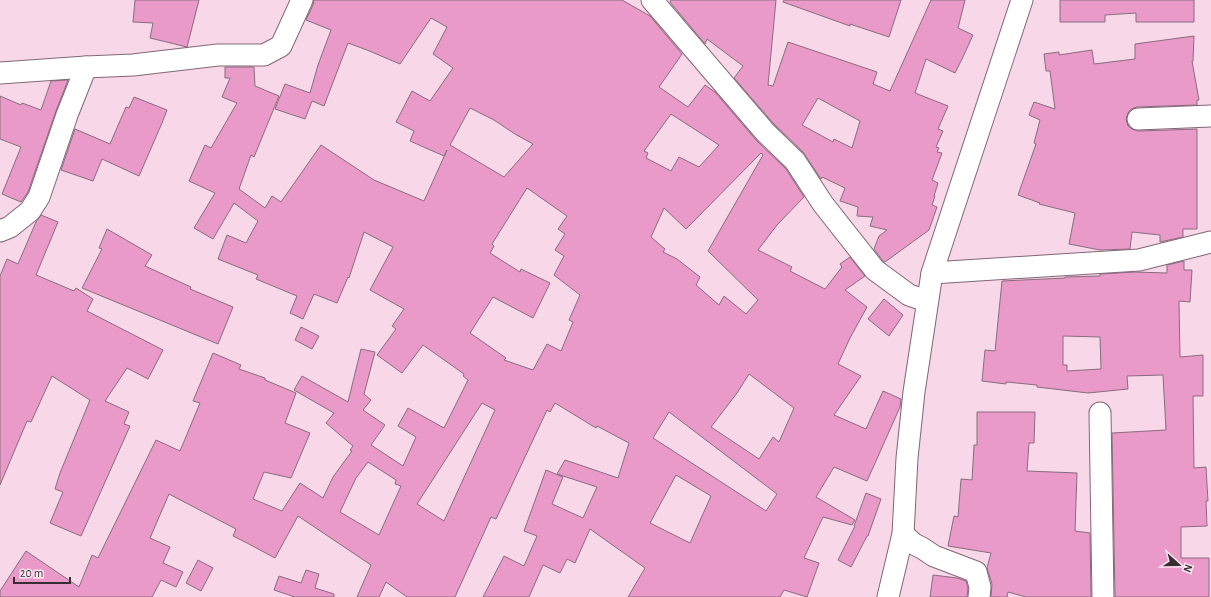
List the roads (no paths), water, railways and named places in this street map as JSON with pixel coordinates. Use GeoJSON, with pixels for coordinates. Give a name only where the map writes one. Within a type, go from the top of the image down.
{"type":"FeatureCollection","features":[{"type":"Feature","properties":{"kind":"street"},"geometry":{"type":"LineString","coordinates":[[0,73],[132,65],[218,55],[264,55],[281,46],[302,0]]}},
{"type":"Feature","properties":{"kind":"street"},"geometry":{"type":"LineString","coordinates":[[652,0],[765,132],[795,161],[823,204],[875,270],[909,295],[927,301]]}},
{"type":"Feature","properties":{"kind":"street"},"geometry":{"type":"LineString","coordinates":[[888,597],[903,534],[907,458],[912,407],[932,273],[1022,0]]}},
{"type":"Feature","properties":{"kind":"street"},"geometry":{"type":"LineString","coordinates":[[0,231],[10,227],[30,212],[39,197],[67,115],[86,67]]}},
{"type":"Feature","properties":{"kind":"street"},"geometry":{"type":"LineString","coordinates":[[1138,120],[1211,116]]}},
{"type":"Feature","properties":{"kind":"street"},"geometry":{"type":"LineString","coordinates":[[932,273],[1139,260],[1211,242]]}},
{"type":"Feature","properties":{"kind":"street"},"geometry":{"type":"LineString","coordinates":[[1100,413],[1103,597]]}},
{"type":"Feature","properties":{"kind":"street"},"geometry":{"type":"LineString","coordinates":[[903,534],[914,544],[934,556],[976,572],[980,587],[979,597]]}}]}
